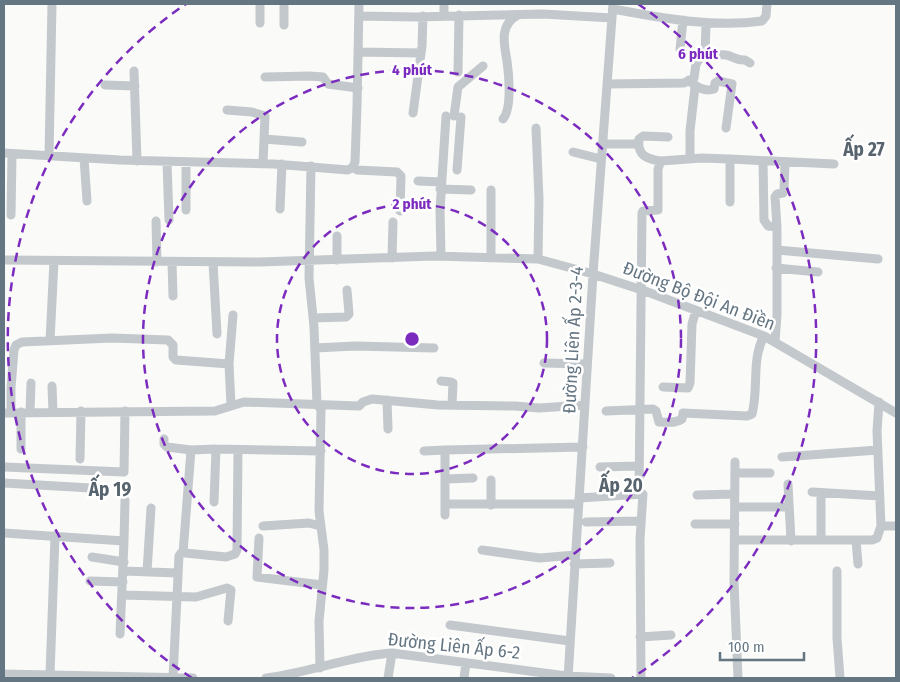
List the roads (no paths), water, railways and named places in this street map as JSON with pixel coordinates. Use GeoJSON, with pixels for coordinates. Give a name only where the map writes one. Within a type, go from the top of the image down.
{"type":"FeatureCollection","features":[{"type":"Feature","properties":{"kind":"street"},"geometry":{"type":"LineString","coordinates":[[50,156],[52,4]]}},
{"type":"Feature","properties":{"kind":"street"},"geometry":{"type":"LineString","coordinates":[[260,4],[260,23]]}},
{"type":"Feature","properties":{"kind":"street"},"geometry":{"type":"LineString","coordinates":[[284,4],[284,25]]}},
{"type":"Feature","properties":{"kind":"street"},"geometry":{"type":"LineString","coordinates":[[353,168],[355,162],[358,88],[359,4]]}},
{"type":"Feature","properties":{"kind":"street"},"geometry":{"type":"LineString","coordinates":[[444,4],[444,16]]}},
{"type":"Feature","properties":{"kind":"street"},"geometry":{"type":"LineString","coordinates":[[555,15],[556,4]]}},
{"type":"Feature","properties":{"kind":"street"},"geometry":{"type":"LineString","coordinates":[[359,16],[555,15],[613,10],[684,20],[746,23],[762,21],[766,16],[767,4]]}},
{"type":"Feature","properties":{"kind":"street","name":"Đường Liên Ấp 2-3-4"},"geometry":{"type":"LineString","coordinates":[[568,677],[592,274],[613,10]]}},
{"type":"Feature","properties":{"kind":"street"},"geometry":{"type":"LineString","coordinates":[[502,119],[507,114],[508,106],[507,60],[503,46],[504,34],[507,23],[518,14]]}},
{"type":"Feature","properties":{"kind":"street"},"geometry":{"type":"LineString","coordinates":[[458,72],[459,15]]}},
{"type":"Feature","properties":{"kind":"street"},"geometry":{"type":"LineString","coordinates":[[413,113],[421,53],[423,16]]}},
{"type":"Feature","properties":{"kind":"street"},"geometry":{"type":"LineString","coordinates":[[680,49],[684,20]]}},
{"type":"Feature","properties":{"kind":"street"},"geometry":{"type":"LineString","coordinates":[[705,56],[706,22]]}},
{"type":"Feature","properties":{"kind":"street"},"geometry":{"type":"LineString","coordinates":[[358,52],[421,53]]}},
{"type":"Feature","properties":{"kind":"street"},"geometry":{"type":"LineString","coordinates":[[690,159],[692,84],[696,64],[701,57],[705,56],[726,56],[750,63]]}},
{"type":"Feature","properties":{"kind":"street"},"geometry":{"type":"LineString","coordinates":[[441,256],[441,186],[458,87],[483,66]]}},
{"type":"Feature","properties":{"kind":"street"},"geometry":{"type":"LineString","coordinates":[[134,71],[137,161]]}},
{"type":"Feature","properties":{"kind":"street"},"geometry":{"type":"LineString","coordinates":[[265,77],[310,76],[323,78],[328,84],[358,88]]}},
{"type":"Feature","properties":{"kind":"street"},"geometry":{"type":"LineString","coordinates":[[607,84],[684,83],[710,90],[714,89],[717,82],[732,84],[726,128]]}},
{"type":"Feature","properties":{"kind":"street"},"geometry":{"type":"LineString","coordinates":[[105,85],[135,86]]}},
{"type":"Feature","properties":{"kind":"street"},"geometry":{"type":"LineString","coordinates":[[227,110],[263,114],[265,116],[263,164]]}},
{"type":"Feature","properties":{"kind":"street"},"geometry":{"type":"LineString","coordinates":[[454,116],[457,170]]}},
{"type":"Feature","properties":{"kind":"street"},"geometry":{"type":"LineString","coordinates":[[536,128],[539,199],[538,259]]}},
{"type":"Feature","properties":{"kind":"street"},"geometry":{"type":"LineString","coordinates":[[668,137],[641,136],[638,144],[639,152],[642,156],[660,161],[730,159],[834,164]]}},
{"type":"Feature","properties":{"kind":"street"},"geometry":{"type":"LineString","coordinates":[[264,139],[302,142]]}},
{"type":"Feature","properties":{"kind":"street"},"geometry":{"type":"LineString","coordinates":[[602,144],[638,144]]}},
{"type":"Feature","properties":{"kind":"street"},"geometry":{"type":"LineString","coordinates":[[573,152],[601,159]]}},
{"type":"Feature","properties":{"kind":"street"},"geometry":{"type":"LineString","coordinates":[[11,215],[8,154],[137,161],[282,164],[397,172],[401,176],[400,211]]}},
{"type":"Feature","properties":{"kind":"street"},"geometry":{"type":"LineString","coordinates":[[84,158],[87,201]]}},
{"type":"Feature","properties":{"kind":"street"},"geometry":{"type":"LineString","coordinates":[[730,159],[730,202]]}},
{"type":"Feature","properties":{"kind":"street"},"geometry":{"type":"LineString","coordinates":[[639,494],[642,213],[643,211],[658,210],[658,169],[660,161]]}},
{"type":"Feature","properties":{"kind":"street"},"geometry":{"type":"LineString","coordinates":[[763,161],[764,220],[768,226],[777,227]]}},
{"type":"Feature","properties":{"kind":"street"},"geometry":{"type":"LineString","coordinates":[[167,162],[169,220]]}},
{"type":"Feature","properties":{"kind":"street"},"geometry":{"type":"LineString","coordinates":[[186,162],[186,210]]}},
{"type":"Feature","properties":{"kind":"street"},"geometry":{"type":"LineString","coordinates":[[775,342],[778,250],[775,198],[777,194],[784,192],[785,162]]}},
{"type":"Feature","properties":{"kind":"street"},"geometry":{"type":"LineString","coordinates":[[280,209],[282,164]]}},
{"type":"Feature","properties":{"kind":"street"},"geometry":{"type":"LineString","coordinates":[[311,166],[309,278],[315,348],[317,404],[321,410],[320,526],[324,550],[319,621],[320,668]]}},
{"type":"Feature","properties":{"kind":"street"},"geometry":{"type":"LineString","coordinates":[[418,181],[471,190]]}},
{"type":"Feature","properties":{"kind":"street"},"geometry":{"type":"LineString","coordinates":[[491,190],[491,258]]}},
{"type":"Feature","properties":{"kind":"street"},"geometry":{"type":"LineString","coordinates":[[156,221],[156,262]]}},
{"type":"Feature","properties":{"kind":"street"},"geometry":{"type":"LineString","coordinates":[[392,258],[393,222]]}},
{"type":"Feature","properties":{"kind":"street"},"geometry":{"type":"LineString","coordinates":[[336,260],[337,236]]}},
{"type":"Feature","properties":{"kind":"street"},"geometry":{"type":"LineString","coordinates":[[778,250],[878,259]]}},
{"type":"Feature","properties":{"kind":"street","name":"Đường Bộ Đội An Điền"},"geometry":{"type":"LineString","coordinates":[[4,260],[310,262],[441,256],[538,259],[641,289],[764,336],[896,413]]}},
{"type":"Feature","properties":{"kind":"street"},"geometry":{"type":"LineString","coordinates":[[50,341],[54,261]]}},
{"type":"Feature","properties":{"kind":"street"},"geometry":{"type":"LineString","coordinates":[[172,262],[173,296]]}},
{"type":"Feature","properties":{"kind":"street"},"geometry":{"type":"LineString","coordinates":[[213,262],[217,334]]}},
{"type":"Feature","properties":{"kind":"street"},"geometry":{"type":"LineString","coordinates":[[776,268],[818,272]]}},
{"type":"Feature","properties":{"kind":"street"},"geometry":{"type":"LineString","coordinates":[[313,318],[346,317],[349,314],[346,290]]}},
{"type":"Feature","properties":{"kind":"street"},"geometry":{"type":"LineString","coordinates":[[663,387],[688,388],[690,383],[692,324],[696,310]]}},
{"type":"Feature","properties":{"kind":"street"},"geometry":{"type":"LineString","coordinates":[[231,405],[229,364],[233,315]]}},
{"type":"Feature","properties":{"kind":"street"},"geometry":{"type":"LineString","coordinates":[[606,411],[652,409],[656,412],[659,422],[678,422],[682,419],[683,413],[747,416],[752,414],[759,346],[764,336]]}},
{"type":"Feature","properties":{"kind":"street"},"geometry":{"type":"LineString","coordinates":[[229,364],[176,360],[173,358],[173,345],[168,340],[112,338],[22,342],[16,345],[14,350],[7,413],[215,410],[244,402],[359,406],[363,402],[372,399],[452,405],[539,408],[585,405]]}},
{"type":"Feature","properties":{"kind":"street"},"geometry":{"type":"LineString","coordinates":[[315,348],[355,346],[434,348]]}},
{"type":"Feature","properties":{"kind":"street"},"geometry":{"type":"LineString","coordinates":[[544,363],[587,364]]}},
{"type":"Feature","properties":{"kind":"street"},"geometry":{"type":"LineString","coordinates":[[441,382],[454,383],[452,405]]}},
{"type":"Feature","properties":{"kind":"street"},"geometry":{"type":"LineString","coordinates":[[21,449],[31,383]]}},
{"type":"Feature","properties":{"kind":"street"},"geometry":{"type":"LineString","coordinates":[[52,386],[52,412]]}},
{"type":"Feature","properties":{"kind":"street"},"geometry":{"type":"LineString","coordinates":[[387,400],[388,429]]}},
{"type":"Feature","properties":{"kind":"street"},"geometry":{"type":"LineString","coordinates":[[734,540],[872,540],[877,538],[881,526],[877,431],[878,402]]}},
{"type":"Feature","properties":{"kind":"street"},"geometry":{"type":"LineString","coordinates":[[80,459],[81,411]]}},
{"type":"Feature","properties":{"kind":"street"},"geometry":{"type":"LineString","coordinates":[[4,467],[124,472],[125,411]]}},
{"type":"Feature","properties":{"kind":"street"},"geometry":{"type":"LineString","coordinates":[[164,439],[164,444],[167,447],[191,450],[320,451]]}},
{"type":"Feature","properties":{"kind":"street"},"geometry":{"type":"LineString","coordinates":[[424,451],[583,447]]}},
{"type":"Feature","properties":{"kind":"street"},"geometry":{"type":"LineString","coordinates":[[214,502],[216,449]]}},
{"type":"Feature","properties":{"kind":"street"},"geometry":{"type":"LineString","coordinates":[[173,677],[177,573],[179,556],[183,553],[191,450]]}},
{"type":"Feature","properties":{"kind":"street"},"geometry":{"type":"LineString","coordinates":[[183,553],[226,557],[235,554],[237,550],[238,450]]}},
{"type":"Feature","properties":{"kind":"street"},"geometry":{"type":"LineString","coordinates":[[444,450],[445,515]]}},
{"type":"Feature","properties":{"kind":"street"},"geometry":{"type":"LineString","coordinates":[[782,457],[878,450]]}},
{"type":"Feature","properties":{"kind":"street"},"geometry":{"type":"LineString","coordinates":[[736,462],[734,582],[738,678]]}},
{"type":"Feature","properties":{"kind":"street"},"geometry":{"type":"LineString","coordinates":[[600,467],[638,466]]}},
{"type":"Feature","properties":{"kind":"street"},"geometry":{"type":"LineString","coordinates":[[735,473],[770,473]]}},
{"type":"Feature","properties":{"kind":"street"},"geometry":{"type":"LineString","coordinates":[[445,479],[473,478]]}},
{"type":"Feature","properties":{"kind":"street"},"geometry":{"type":"LineString","coordinates":[[491,480],[491,505]]}},
{"type":"Feature","properties":{"kind":"street"},"geometry":{"type":"LineString","coordinates":[[4,483],[91,488]]}},
{"type":"Feature","properties":{"kind":"street"},"geometry":{"type":"LineString","coordinates":[[788,484],[791,541]]}},
{"type":"Feature","properties":{"kind":"street"},"geometry":{"type":"LineString","coordinates":[[812,492],[880,496]]}},
{"type":"Feature","properties":{"kind":"street"},"geometry":{"type":"LineString","coordinates":[[821,493],[821,540]]}},
{"type":"Feature","properties":{"kind":"street"},"geometry":{"type":"LineString","coordinates":[[445,504],[491,505],[578,501],[643,494],[640,539],[642,678]]}},
{"type":"Feature","properties":{"kind":"street"},"geometry":{"type":"LineString","coordinates":[[697,495],[735,494]]}},
{"type":"Feature","properties":{"kind":"street"},"geometry":{"type":"LineString","coordinates":[[120,634],[125,500]]}},
{"type":"Feature","properties":{"kind":"street"},"geometry":{"type":"LineString","coordinates":[[735,507],[789,508]]}},
{"type":"Feature","properties":{"kind":"street"},"geometry":{"type":"LineString","coordinates":[[147,572],[152,508]]}},
{"type":"Feature","properties":{"kind":"street"},"geometry":{"type":"LineString","coordinates":[[586,522],[641,521]]}},
{"type":"Feature","properties":{"kind":"street"},"geometry":{"type":"LineString","coordinates":[[263,526],[309,523],[320,526]]}},
{"type":"Feature","properties":{"kind":"street"},"geometry":{"type":"LineString","coordinates":[[695,524],[735,524]]}},
{"type":"Feature","properties":{"kind":"street"},"geometry":{"type":"LineString","coordinates":[[881,526],[896,526]]}},
{"type":"Feature","properties":{"kind":"street"},"geometry":{"type":"LineString","coordinates":[[4,533],[124,541]]}},
{"type":"Feature","properties":{"kind":"street"},"geometry":{"type":"LineString","coordinates":[[50,675],[54,536]]}},
{"type":"Feature","properties":{"kind":"street"},"geometry":{"type":"LineString","coordinates":[[259,538],[257,577],[322,585]]}},
{"type":"Feature","properties":{"kind":"street"},"geometry":{"type":"LineString","coordinates":[[856,540],[858,564]]}},
{"type":"Feature","properties":{"kind":"street"},"geometry":{"type":"LineString","coordinates":[[482,550],[540,558],[574,554]]}},
{"type":"Feature","properties":{"kind":"street"},"geometry":{"type":"LineString","coordinates":[[92,557],[147,572],[177,573]]}},
{"type":"Feature","properties":{"kind":"street"},"geometry":{"type":"LineString","coordinates":[[574,564],[610,563]]}},
{"type":"Feature","properties":{"kind":"street"},"geometry":{"type":"LineString","coordinates":[[837,571],[837,638],[840,678]]}},
{"type":"Feature","properties":{"kind":"street"},"geometry":{"type":"LineString","coordinates":[[90,581],[123,582]]}},
{"type":"Feature","properties":{"kind":"street"},"geometry":{"type":"LineString","coordinates":[[122,595],[196,597],[224,588],[229,589],[231,590],[228,622]]}},
{"type":"Feature","properties":{"kind":"street"},"geometry":{"type":"LineString","coordinates":[[450,626],[570,641]]}},
{"type":"Feature","properties":{"kind":"street"},"geometry":{"type":"LineString","coordinates":[[640,637],[671,635]]}},
{"type":"Feature","properties":{"kind":"street"},"geometry":{"type":"LineString","coordinates":[[388,678],[392,653]]}},
{"type":"Feature","properties":{"kind":"street","name":"Đường Liên Ấp 6-2"},"geometry":{"type":"LineString","coordinates":[[266,678],[320,668],[364,656],[392,653],[568,677],[611,678]]}},
{"type":"Feature","properties":{"kind":"street"},"geometry":{"type":"LineString","coordinates":[[464,678],[466,663]]}},
{"type":"Feature","properties":{"kind":"street"},"geometry":{"type":"LineString","coordinates":[[4,674],[193,678]]}},
{"type":"Feature","properties":{"kind":"district","name":"Ấp 27"},"geometry":{"type":"Point","coordinates":[864,149]}},
{"type":"Feature","properties":{"kind":"district","name":"Ấp 20"},"geometry":{"type":"Point","coordinates":[621,485]}},
{"type":"Feature","properties":{"kind":"district","name":"Ấp 19"},"geometry":{"type":"Point","coordinates":[110,489]}}]}
